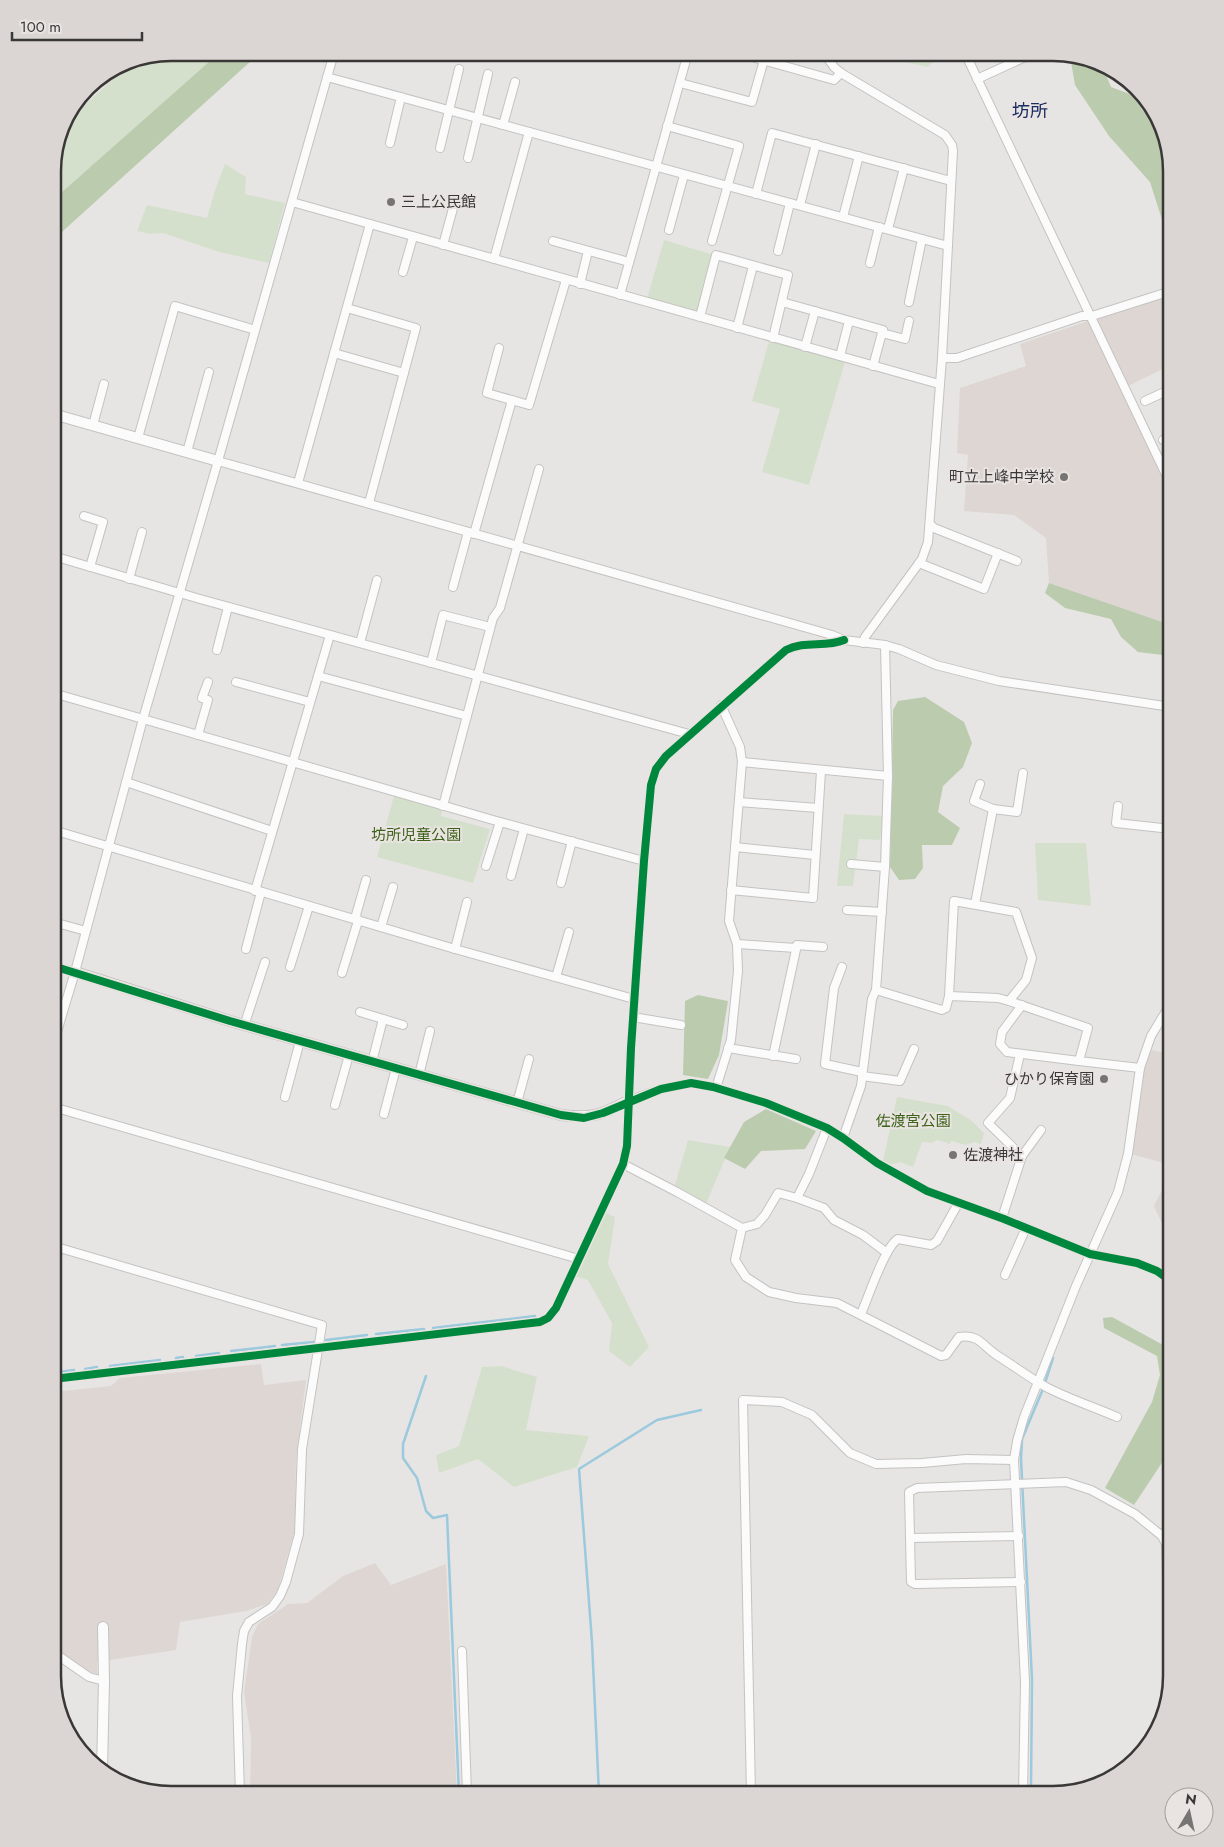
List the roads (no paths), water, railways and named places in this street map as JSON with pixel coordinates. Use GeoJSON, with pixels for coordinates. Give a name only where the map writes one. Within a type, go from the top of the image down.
{"type":"FeatureCollection","features":[{"type":"Feature","properties":{"kind":"street"},"geometry":{"type":"LineString","coordinates":[[61,1015],[75,972],[143,719],[256,330],[331,61]]}},
{"type":"Feature","properties":{"kind":"street"},"geometry":{"type":"LineString","coordinates":[[620,295],[686,61]]}},
{"type":"Feature","properties":{"kind":"street"},"geometry":{"type":"LineString","coordinates":[[680,83],[752,102],[764,61]]}},
{"type":"Feature","properties":{"kind":"street"},"geometry":{"type":"LineString","coordinates":[[768,61],[834,80],[841,73]]}},
{"type":"Feature","properties":{"kind":"street"},"geometry":{"type":"LineString","coordinates":[[830,61],[841,73],[945,135],[952,145],[942,358],[930,524],[926,551],[865,637],[863,643]]}},
{"type":"Feature","properties":{"kind":"street"},"geometry":{"type":"LineString","coordinates":[[969,61],[1163,466]]}},
{"type":"Feature","properties":{"kind":"street"},"geometry":{"type":"LineString","coordinates":[[977,79],[1016,61]]}},
{"type":"Feature","properties":{"kind":"street"},"geometry":{"type":"LineString","coordinates":[[440,148],[459,69]]}},
{"type":"Feature","properties":{"kind":"street"},"geometry":{"type":"LineString","coordinates":[[468,158],[488,74]]}},
{"type":"Feature","properties":{"kind":"street"},"geometry":{"type":"LineString","coordinates":[[327,77],[948,246]]}},
{"type":"Feature","properties":{"kind":"street"},"geometry":{"type":"LineString","coordinates":[[503,125],[515,82]]}},
{"type":"Feature","properties":{"kind":"street"},"geometry":{"type":"LineString","coordinates":[[390,143],[401,97]]}},
{"type":"Feature","properties":{"kind":"street"},"geometry":{"type":"LineString","coordinates":[[667,126],[738,146],[712,241]]}},
{"type":"Feature","properties":{"kind":"street"},"geometry":{"type":"LineString","coordinates":[[494,260],[529,132]]}},
{"type":"Feature","properties":{"kind":"street"},"geometry":{"type":"LineString","coordinates":[[756,194],[772,133],[951,180]]}},
{"type":"Feature","properties":{"kind":"street"},"geometry":{"type":"LineString","coordinates":[[800,205],[816,144]]}},
{"type":"Feature","properties":{"kind":"street"},"geometry":{"type":"LineString","coordinates":[[843,217],[859,156]]}},
{"type":"Feature","properties":{"kind":"street"},"geometry":{"type":"LineString","coordinates":[[870,263],[904,168]]}},
{"type":"Feature","properties":{"kind":"street"},"geometry":{"type":"LineString","coordinates":[[669,230],[684,175]]}},
{"type":"Feature","properties":{"kind":"street"},"geometry":{"type":"LineString","coordinates":[[443,245],[455,201]]}},
{"type":"Feature","properties":{"kind":"street"},"geometry":{"type":"LineString","coordinates":[[292,202],[940,384]]}},
{"type":"Feature","properties":{"kind":"street"},"geometry":{"type":"LineString","coordinates":[[778,251],[790,203]]}},
{"type":"Feature","properties":{"kind":"street"},"geometry":{"type":"LineString","coordinates":[[298,483],[370,224]]}},
{"type":"Feature","properties":{"kind":"street"},"geometry":{"type":"LineString","coordinates":[[403,272],[413,237]]}},
{"type":"Feature","properties":{"kind":"street"},"geometry":{"type":"LineString","coordinates":[[909,302],[922,239]]}},
{"type":"Feature","properties":{"kind":"street"},"geometry":{"type":"LineString","coordinates":[[553,241],[629,262]]}},
{"type":"Feature","properties":{"kind":"street"},"geometry":{"type":"LineString","coordinates":[[580,284],[588,251]]}},
{"type":"Feature","properties":{"kind":"street"},"geometry":{"type":"LineString","coordinates":[[700,317],[716,255],[788,275],[773,338]]}},
{"type":"Feature","properties":{"kind":"street"},"geometry":{"type":"LineString","coordinates":[[737,328],[753,266]]}},
{"type":"Feature","properties":{"kind":"street"},"geometry":{"type":"LineString","coordinates":[[499,348],[487,393],[529,405],[566,280]]}},
{"type":"Feature","properties":{"kind":"street"},"geometry":{"type":"LineString","coordinates":[[942,358],[957,358],[1082,316],[1092,316],[1163,294]]}},
{"type":"Feature","properties":{"kind":"street"},"geometry":{"type":"LineString","coordinates":[[782,302],[883,330],[873,366]]}},
{"type":"Feature","properties":{"kind":"street"},"geometry":{"type":"LineString","coordinates":[[138,438],[175,306],[256,330]]}},
{"type":"Feature","properties":{"kind":"street"},"geometry":{"type":"LineString","coordinates":[[347,308],[416,328],[368,503]]}},
{"type":"Feature","properties":{"kind":"street"},"geometry":{"type":"LineString","coordinates":[[805,347],[815,311]]}},
{"type":"Feature","properties":{"kind":"street"},"geometry":{"type":"LineString","coordinates":[[840,356],[849,321]]}},
{"type":"Feature","properties":{"kind":"street"},"geometry":{"type":"LineString","coordinates":[[882,333],[905,339],[909,321]]}},
{"type":"Feature","properties":{"kind":"street"},"geometry":{"type":"LineString","coordinates":[[334,353],[404,373]]}},
{"type":"Feature","properties":{"kind":"street"},"geometry":{"type":"LineString","coordinates":[[187,452],[209,372]]}},
{"type":"Feature","properties":{"kind":"street"},"geometry":{"type":"LineString","coordinates":[[93,425],[104,384]]}},
{"type":"Feature","properties":{"kind":"street"},"geometry":{"type":"LineString","coordinates":[[1145,401],[1163,393]]}},
{"type":"Feature","properties":{"kind":"street"},"geometry":{"type":"LineString","coordinates":[[452,587],[471,533],[512,400]]}},
{"type":"Feature","properties":{"kind":"street"},"geometry":{"type":"LineString","coordinates":[[61,416],[844,640],[885,645],[936,665],[999,681],[1163,706]]}},
{"type":"Feature","properties":{"kind":"street"},"geometry":{"type":"LineString","coordinates":[[443,806],[490,627],[493,618],[500,608],[516,545],[539,469]]}},
{"type":"Feature","properties":{"kind":"street"},"geometry":{"type":"LineString","coordinates":[[84,516],[103,522],[90,568]]}},
{"type":"Feature","properties":{"kind":"street"},"geometry":{"type":"LineString","coordinates":[[930,524],[934,528],[1017,561]]}},
{"type":"Feature","properties":{"kind":"street"},"geometry":{"type":"LineString","coordinates":[[129,579],[142,532]]}},
{"type":"Feature","properties":{"kind":"street"},"geometry":{"type":"LineString","coordinates":[[919,563],[984,589],[998,553]]}},
{"type":"Feature","properties":{"kind":"street"},"geometry":{"type":"LineString","coordinates":[[61,559],[228,607],[689,734]]}},
{"type":"Feature","properties":{"kind":"street"},"geometry":{"type":"LineString","coordinates":[[360,643],[377,580]]}},
{"type":"Feature","properties":{"kind":"street"},"geometry":{"type":"LineString","coordinates":[[217,650],[228,607]]}},
{"type":"Feature","properties":{"kind":"street"},"geometry":{"type":"LineString","coordinates":[[431,663],[443,615],[490,627]]}},
{"type":"Feature","properties":{"kind":"street"},"geometry":{"type":"LineString","coordinates":[[246,949],[272,831],[330,635]]}},
{"type":"Feature","properties":{"kind":"street"},"geometry":{"type":"LineString","coordinates":[[61,1378],[540,1322],[548,1318],[556,1308],[623,1164],[627,1146],[634,999],[648,802],[656,769],[666,756],[689,734],[786,650],[796,645],[835,644],[844,640]]}},
{"type":"Feature","properties":{"kind":"street"},"geometry":{"type":"LineString","coordinates":[[843,1138],[861,1086],[872,999],[876,990],[885,867],[888,776],[885,645]]}},
{"type":"Feature","properties":{"kind":"street"},"geometry":{"type":"LineString","coordinates":[[318,676],[467,716]]}},
{"type":"Feature","properties":{"kind":"street"},"geometry":{"type":"LineString","coordinates":[[198,735],[208,700],[202,698],[208,682]]}},
{"type":"Feature","properties":{"kind":"street"},"geometry":{"type":"LineString","coordinates":[[236,682],[310,702]]}},
{"type":"Feature","properties":{"kind":"street"},"geometry":{"type":"LineString","coordinates":[[61,695],[443,806],[644,861]]}},
{"type":"Feature","properties":{"kind":"street"},"geometry":{"type":"LineString","coordinates":[[716,1088],[731,1040],[738,971],[737,944],[729,921],[742,762],[740,747],[721,705]]}},
{"type":"Feature","properties":{"kind":"street"},"geometry":{"type":"LineString","coordinates":[[742,762],[820,771],[888,776]]}},
{"type":"Feature","properties":{"kind":"street"},"geometry":{"type":"LineString","coordinates":[[731,890],[813,898],[820,771]]}},
{"type":"Feature","properties":{"kind":"street"},"geometry":{"type":"LineString","coordinates":[[980,784],[974,801],[993,809],[1017,812],[1023,773]]}},
{"type":"Feature","properties":{"kind":"street"},"geometry":{"type":"LineString","coordinates":[[126,782],[272,831]]}},
{"type":"Feature","properties":{"kind":"street"},"geometry":{"type":"LineString","coordinates":[[739,802],[818,808]]}},
{"type":"Feature","properties":{"kind":"street"},"geometry":{"type":"LineString","coordinates":[[1118,806],[1116,823],[1163,829]]}},
{"type":"Feature","properties":{"kind":"street"},"geometry":{"type":"LineString","coordinates":[[975,904],[993,809]]}},
{"type":"Feature","properties":{"kind":"street"},"geometry":{"type":"LineString","coordinates":[[486,866],[500,822]]}},
{"type":"Feature","properties":{"kind":"street"},"geometry":{"type":"LineString","coordinates":[[511,876],[524,829]]}},
{"type":"Feature","properties":{"kind":"street"},"geometry":{"type":"LineString","coordinates":[[61,832],[381,928],[634,999]]}},
{"type":"Feature","properties":{"kind":"street"},"geometry":{"type":"LineString","coordinates":[[560,883],[572,842]]}},
{"type":"Feature","properties":{"kind":"street"},"geometry":{"type":"LineString","coordinates":[[735,847],[815,855]]}},
{"type":"Feature","properties":{"kind":"street"},"geometry":{"type":"LineString","coordinates":[[851,864],[885,867]]}},
{"type":"Feature","properties":{"kind":"street"},"geometry":{"type":"LineString","coordinates":[[342,973],[358,921],[356,915],[366,880]]}},
{"type":"Feature","properties":{"kind":"street"},"geometry":{"type":"LineString","coordinates":[[381,928],[393,887]]}},
{"type":"Feature","properties":{"kind":"street"},"geometry":{"type":"LineString","coordinates":[[876,990],[942,1010],[946,1008],[949,996],[954,901],[1016,912],[1032,958],[1026,980],[1009,1001]]}},
{"type":"Feature","properties":{"kind":"street"},"geometry":{"type":"LineString","coordinates":[[455,949],[467,902]]}},
{"type":"Feature","properties":{"kind":"street"},"geometry":{"type":"LineString","coordinates":[[290,967],[309,906]]}},
{"type":"Feature","properties":{"kind":"street"},"geometry":{"type":"LineString","coordinates":[[847,910],[882,912]]}},
{"type":"Feature","properties":{"kind":"street"},"geometry":{"type":"LineString","coordinates":[[61,924],[86,931]]}},
{"type":"Feature","properties":{"kind":"street"},"geometry":{"type":"LineString","coordinates":[[556,977],[569,932]]}},
{"type":"Feature","properties":{"kind":"street"},"geometry":{"type":"LineString","coordinates":[[737,944],[796,948],[797,945],[823,947]]}},
{"type":"Feature","properties":{"kind":"street"},"geometry":{"type":"LineString","coordinates":[[774,1056],[796,948]]}},
{"type":"Feature","properties":{"kind":"street"},"geometry":{"type":"LineString","coordinates":[[244,1026],[265,962]]}},
{"type":"Feature","properties":{"kind":"street"},"geometry":{"type":"LineString","coordinates":[[842,967],[834,988],[825,1064],[900,1082],[914,1049]]}},
{"type":"Feature","properties":{"kind":"street"},"geometry":{"type":"LineString","coordinates":[[61,968],[244,1026],[561,1115],[584,1118],[603,1113],[628,1101],[661,1089],[691,1083],[716,1088],[766,1103],[827,1128],[877,1163],[927,1191],[1002,1218],[1090,1254],[1137,1263],[1157,1270],[1163,1274]]}},
{"type":"Feature","properties":{"kind":"street"},"geometry":{"type":"LineString","coordinates":[[949,996],[998,998],[1088,1028],[1079,1061]]}},
{"type":"Feature","properties":{"kind":"street"},"geometry":{"type":"LineString","coordinates":[[1022,1005],[1002,1032],[1000,1044],[1007,1052],[1140,1068]]}},
{"type":"Feature","properties":{"kind":"street"},"geometry":{"type":"LineString","coordinates":[[360,1012],[403,1025]]}},
{"type":"Feature","properties":{"kind":"street"},"geometry":{"type":"LineString","coordinates":[[1023,1786],[1025,1682],[1014,1460],[1017,1441],[1038,1382],[1090,1254],[1118,1192],[1128,1154],[1140,1068],[1151,1036],[1163,1017]]}},
{"type":"Feature","properties":{"kind":"street"},"geometry":{"type":"LineString","coordinates":[[633,1018],[681,1025]]}},
{"type":"Feature","properties":{"kind":"street"},"geometry":{"type":"LineString","coordinates":[[372,1062],[383,1019]]}},
{"type":"Feature","properties":{"kind":"street"},"geometry":{"type":"LineString","coordinates":[[419,1075],[430,1031]]}},
{"type":"Feature","properties":{"kind":"street"},"geometry":{"type":"LineString","coordinates":[[285,1097],[300,1041]]}},
{"type":"Feature","properties":{"kind":"street"},"geometry":{"type":"LineString","coordinates":[[728,1048],[796,1059]]}},
{"type":"Feature","properties":{"kind":"street"},"geometry":{"type":"LineString","coordinates":[[1020,1054],[1010,1098],[988,1122],[1022,1156]]}},
{"type":"Feature","properties":{"kind":"street"},"geometry":{"type":"LineString","coordinates":[[335,1104],[349,1055]]}},
{"type":"Feature","properties":{"kind":"street"},"geometry":{"type":"LineString","coordinates":[[516,1103],[529,1059]]}},
{"type":"Feature","properties":{"kind":"street"},"geometry":{"type":"LineString","coordinates":[[384,1114],[396,1068]]}},
{"type":"Feature","properties":{"kind":"street"},"geometry":{"type":"LineString","coordinates":[[61,1109],[579,1259]]}},
{"type":"Feature","properties":{"kind":"street"},"geometry":{"type":"LineString","coordinates":[[797,1198],[810,1174],[827,1128]]}},
{"type":"Feature","properties":{"kind":"street"},"geometry":{"type":"LineString","coordinates":[[1002,1218],[1022,1156],[1041,1130]]}},
{"type":"Feature","properties":{"kind":"street"},"geometry":{"type":"LineString","coordinates":[[623,1164],[742,1228],[757,1224],[765,1215],[778,1193],[797,1198],[824,1208],[834,1220],[863,1235],[887,1253]]}},
{"type":"Feature","properties":{"kind":"street"},"geometry":{"type":"LineString","coordinates":[[861,1314],[893,1241],[898,1239],[931,1245],[937,1242],[959,1202]]}},
{"type":"Feature","properties":{"kind":"street"},"geometry":{"type":"LineString","coordinates":[[742,1228],[735,1260],[746,1277],[769,1292],[796,1298],[838,1303],[941,1356],[946,1355],[959,1337],[967,1336],[974,1338],[982,1342],[994,1354],[1038,1382],[1117,1417]]}},
{"type":"Feature","properties":{"kind":"street"},"geometry":{"type":"LineString","coordinates":[[1006,1275],[1026,1228]]}},
{"type":"Feature","properties":{"kind":"street"},"geometry":{"type":"LineString","coordinates":[[61,1248],[322,1325],[302,1449],[299,1534],[286,1582],[280,1596],[272,1607],[249,1622],[244,1631],[237,1696],[240,1786]]}},
{"type":"Feature","properties":{"kind":"street"},"geometry":{"type":"LineString","coordinates":[[751,1786],[742,1400],[782,1402],[812,1415],[850,1453],[876,1464],[922,1463],[966,1459],[1014,1460]]}},
{"type":"Feature","properties":{"kind":"street"},"geometry":{"type":"LineString","coordinates":[[1021,1582],[915,1584],[911,1582],[909,1492],[917,1488],[1066,1482],[1091,1490],[1135,1514],[1162,1536]]}},
{"type":"Feature","properties":{"kind":"street"},"geometry":{"type":"LineString","coordinates":[[910,1538],[1019,1536]]}},
{"type":"Feature","properties":{"kind":"street"},"geometry":{"type":"LineString","coordinates":[[102,1761],[103,1627]]}},
{"type":"Feature","properties":{"kind":"street"},"geometry":{"type":"LineString","coordinates":[[462,1651],[467,1786]]}},
{"type":"Feature","properties":{"kind":"street"},"geometry":{"type":"LineString","coordinates":[[61,1658],[89,1677],[104,1680]]}},
{"type":"Feature","properties":{"kind":"waterway"},"geometry":{"type":"LineString","coordinates":[[433,1328],[535,1316]]}},
{"type":"Feature","properties":{"kind":"waterway"},"geometry":{"type":"LineString","coordinates":[[376,1334],[424,1329]]}},
{"type":"Feature","properties":{"kind":"waterway"},"geometry":{"type":"LineString","coordinates":[[326,1340],[367,1335]]}},
{"type":"Feature","properties":{"kind":"waterway"},"geometry":{"type":"LineString","coordinates":[[282,1345],[314,1342]]}},
{"type":"Feature","properties":{"kind":"waterway"},"geometry":{"type":"LineString","coordinates":[[231,1351],[275,1346]]}},
{"type":"Feature","properties":{"kind":"waterway"},"geometry":{"type":"LineString","coordinates":[[196,1356],[219,1353]]}},
{"type":"Feature","properties":{"kind":"waterway"},"geometry":{"type":"LineString","coordinates":[[176,1358],[183,1357]]}},
{"type":"Feature","properties":{"kind":"waterway"},"geometry":{"type":"LineString","coordinates":[[1045,1383],[1053,1358]]}},
{"type":"Feature","properties":{"kind":"waterway"},"geometry":{"type":"LineString","coordinates":[[110,1366],[160,1360]]}},
{"type":"Feature","properties":{"kind":"waterway"},"geometry":{"type":"LineString","coordinates":[[85,1369],[97,1367]]}},
{"type":"Feature","properties":{"kind":"waterway"},"geometry":{"type":"LineString","coordinates":[[61,1372],[74,1370]]}},
{"type":"Feature","properties":{"kind":"waterway"},"geometry":{"type":"LineString","coordinates":[[426,1376],[403,1444],[403,1458],[417,1478],[426,1511],[433,1518],[447,1515],[459,1786]]}},
{"type":"Feature","properties":{"kind":"waterway"},"geometry":{"type":"LineString","coordinates":[[1031,1786],[1032,1679],[1021,1459],[1022,1439],[1043,1389]]}},
{"type":"Feature","properties":{"kind":"waterway"},"geometry":{"type":"LineString","coordinates":[[599,1786],[592,1642],[579,1469],[657,1420],[701,1410]]}},
{"type":"Feature","properties":{"kind":"place","name":"三上公民館"},"geometry":{"type":"Point","coordinates":[391,202]}},
{"type":"Feature","properties":{"kind":"place","name":"町立上峰中学校"},"geometry":{"type":"Point","coordinates":[1064,477]}},
{"type":"Feature","properties":{"kind":"place","name":"ひかり保育園"},"geometry":{"type":"Point","coordinates":[1104,1079]}},
{"type":"Feature","properties":{"kind":"place","name":"佐渡神社"},"geometry":{"type":"Point","coordinates":[953,1155]}},
{"type":"Feature","properties":{"kind":"district","name":"坊所"},"geometry":{"type":"Point","coordinates":[1030,111]}},
{"type":"Feature","properties":{"kind":"park label","name":"坊所児童公園"},"geometry":{"type":"Point","coordinates":[416,835]}},
{"type":"Feature","properties":{"kind":"park label","name":"佐渡宮公園"},"geometry":{"type":"Point","coordinates":[913,1121]}}]}
